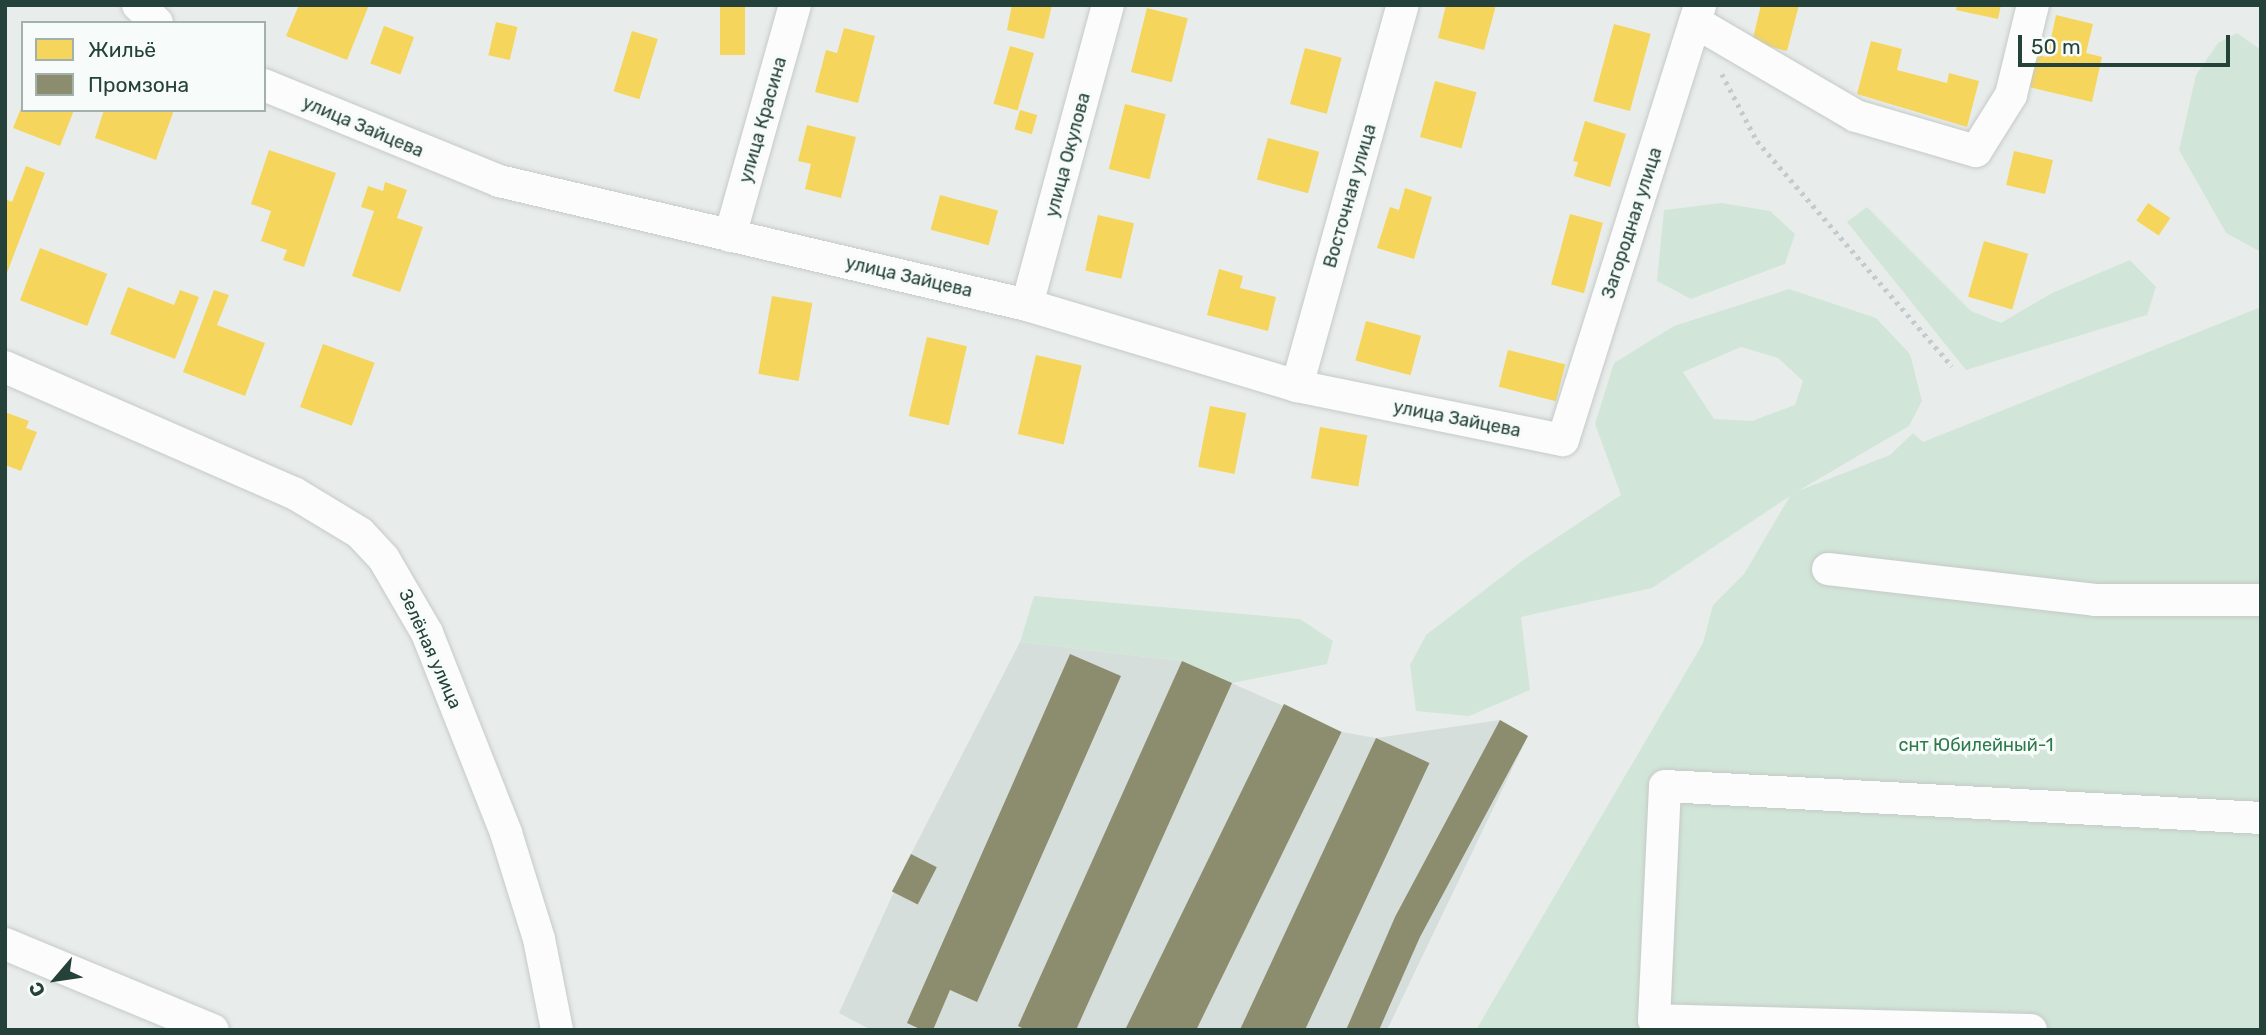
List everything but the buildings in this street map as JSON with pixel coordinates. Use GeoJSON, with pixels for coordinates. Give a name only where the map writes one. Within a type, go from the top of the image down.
{"type":"FeatureCollection","features":[{"type":"Feature","properties":{"kind":"street","name":"улица Красина"},"geometry":{"type":"LineString","coordinates":[[730,236],[795,5]]}},
{"type":"Feature","properties":{"kind":"street","name":"улица Окулова"},"geometry":{"type":"LineString","coordinates":[[1027,304],[1108,5]]}},
{"type":"Feature","properties":{"kind":"street","name":"Восточная улица"},"geometry":{"type":"LineString","coordinates":[[1297,386],[1403,5]]}},
{"type":"Feature","properties":{"kind":"street"},"geometry":{"type":"LineString","coordinates":[[1697,13],[1856,117],[1976,151],[2011,95],[2033,5]]}},
{"type":"Feature","properties":{"kind":"street","name":"Загородная улица"},"geometry":{"type":"LineString","coordinates":[[1563,440],[1697,13]]}},
{"type":"Feature","properties":{"kind":"street","name":"улица Зайцева"},"geometry":{"type":"LineString","coordinates":[[266,86],[499,181],[1027,304],[1297,386],[1563,440]]}},
{"type":"Feature","properties":{"kind":"street","name":"Зелёная улица"},"geometry":{"type":"LineString","coordinates":[[5,367],[294,493],[360,533],[384,559],[427,633],[506,833],[539,939],[557,1030]]}},
{"type":"Feature","properties":{"kind":"street"},"geometry":{"type":"LineString","coordinates":[[1828,569],[2095,600],[2261,600]]}},
{"type":"Feature","properties":{"kind":"street"},"geometry":{"type":"LineString","coordinates":[[2031,1030],[1655,1025],[1665,786],[2261,818]]}},
{"type":"Feature","properties":{"kind":"street"},"geometry":{"type":"LineString","coordinates":[[5,944],[213,1030]]}},
{"type":"Feature","properties":{"kind":"path"},"geometry":{"type":"LineString","coordinates":[[1720,69],[1757,141],[1952,366]]}},
{"type":"Feature","properties":{"kind":"shaded area"},"geometry":{"type":"Polygon","coordinates":[[[1020,642],[1182,661],[1342,732],[1376,738],[1500,720],[1528,736],[1387,1030],[871,1030],[839,1013],[911,854],[1020,642]]]}},
{"type":"Feature","properties":{"kind":"green space"},"geometry":{"type":"Polygon","coordinates":[[[2237,33],[2261,50],[2261,252],[2226,233],[2179,150],[2196,75],[2218,43],[2237,33]]]}},
{"type":"Feature","properties":{"kind":"green space"},"geometry":{"type":"Polygon","coordinates":[[[1721,203],[1770,211],[1795,234],[1785,264],[1691,299],[1657,281],[1664,210],[1721,203]]]}},
{"type":"Feature","properties":{"kind":"green space"},"geometry":{"type":"Polygon","coordinates":[[[1867,207],[1971,311],[2001,323],[2052,293],[2130,260],[2156,287],[2147,315],[1966,370],[1847,222],[1867,207]]]}},
{"type":"Feature","properties":{"kind":"green space","name":"снт Юбилейный-1"},"geometry":{"type":"Polygon","coordinates":[[[1789,289],[1876,318],[1910,354],[1922,401],[1909,426],[1798,491],[1890,455],[1913,433],[1923,442],[2261,307],[2261,1030],[1476,1030],[1703,643],[1713,605],[1744,574],[1790,496],[1652,588],[1521,617],[1530,690],[1469,716],[1416,711],[1410,665],[1426,635],[1526,558],[1621,495],[1595,424],[1614,363],[1674,326],[1789,289]],[[1741,347],[1683,372],[1714,419],[1752,421],[1795,405],[1803,381],[1778,358],[1741,347]]]}},
{"type":"Feature","properties":{"kind":"green space"},"geometry":{"type":"Polygon","coordinates":[[[1034,596],[1300,619],[1333,641],[1327,664],[1232,683],[1182,661],[1020,642],[1034,596]]]}}]}
